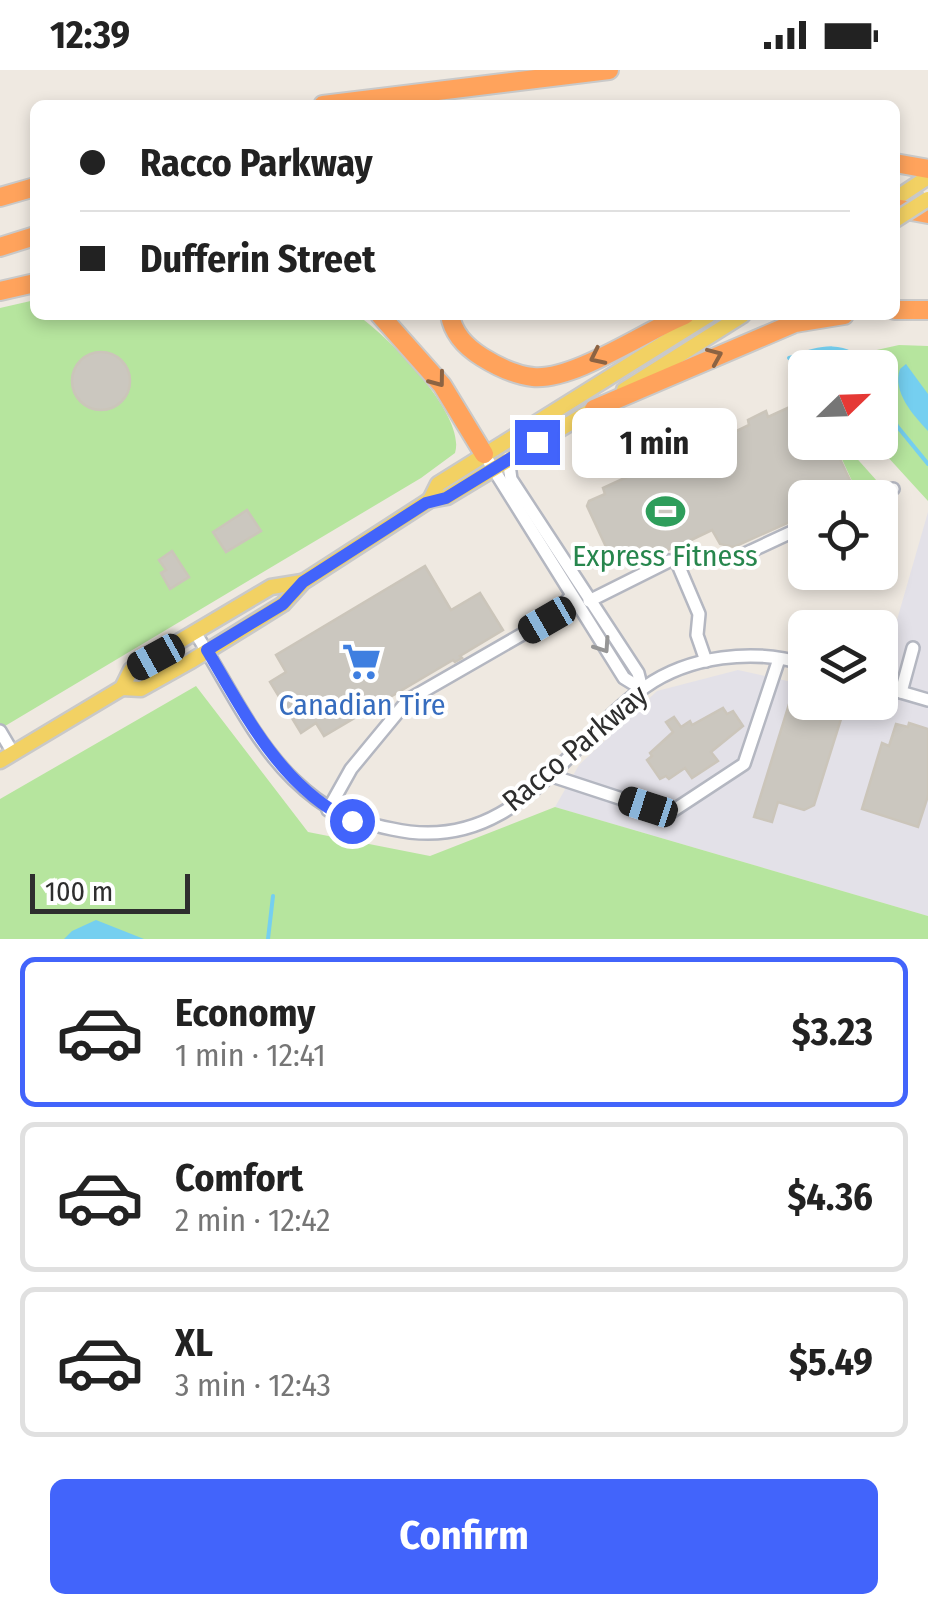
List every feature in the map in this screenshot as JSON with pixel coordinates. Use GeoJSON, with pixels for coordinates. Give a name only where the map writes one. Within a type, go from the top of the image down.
{"type":"FeatureCollection","features":[{"type":"Feature","properties":{"kind":"highway"},"geometry":{"type":"LineString","coordinates":[[365,100],[609,70]]}},
{"type":"Feature","properties":{"kind":"highway"},"geometry":{"type":"LineString","coordinates":[[900,164],[928,170]]}},
{"type":"Feature","properties":{"kind":"highway"},"geometry":{"type":"LineString","coordinates":[[0,197],[30,188]]}},
{"type":"Feature","properties":{"kind":"highway"},"geometry":{"type":"LineString","coordinates":[[900,209],[928,214]]}},
{"type":"Feature","properties":{"kind":"highway"},"geometry":{"type":"LineString","coordinates":[[0,247],[30,238]]}},
{"type":"Feature","properties":{"kind":"highway"},"geometry":{"type":"LineString","coordinates":[[0,291],[30,283]]}},
{"type":"Feature","properties":{"kind":"highway"},"geometry":{"type":"LineString","coordinates":[[900,310],[928,310]]}},
{"type":"Feature","properties":{"kind":"highway"},"geometry":{"type":"LineString","coordinates":[[384,320],[442,384],[488,461]]}},
{"type":"Feature","properties":{"kind":"highway"},"geometry":{"type":"LineString","coordinates":[[451,320],[468,348],[502,369],[531,377],[572,369],[674,320]]}},
{"type":"Feature","properties":{"kind":"highway"},"geometry":{"type":"LineString","coordinates":[[594,409],[795,324],[817,320]]}},
{"type":"Feature","properties":{"kind":"main road"},"geometry":{"type":"LineString","coordinates":[[900,195],[928,170]]}},
{"type":"Feature","properties":{"kind":"main road"},"geometry":{"type":"LineString","coordinates":[[900,217],[928,199]]}},
{"type":"Feature","properties":{"kind":"main road"},"geometry":{"type":"LineString","coordinates":[[122,688],[141,689],[283,604],[303,582],[430,500],[438,484],[488,461],[701,320]]}},
{"type":"Feature","properties":{"kind":"main road"},"geometry":{"type":"LineString","coordinates":[[488,461],[508,458],[594,409],[734,320]]}},
{"type":"Feature","properties":{"kind":"main road"},"geometry":{"type":"LineString","coordinates":[[7,758],[122,688],[132,670],[271,588],[303,582]]}},
{"type":"Feature","properties":{"kind":"street"},"geometry":{"type":"LineString","coordinates":[[508,458],[511,478],[638,673],[642,689]]}},
{"type":"Feature","properties":{"kind":"street"},"geometry":{"type":"LineString","coordinates":[[488,461],[627,682],[642,689]]}},
{"type":"Feature","properties":{"kind":"street"},"geometry":{"type":"LineString","coordinates":[[589,600],[669,561],[734,559],[788,534]]}},
{"type":"Feature","properties":{"kind":"street"},"geometry":{"type":"LineString","coordinates":[[676,560],[699,614],[697,634],[706,661]]}},
{"type":"Feature","properties":{"kind":"street"},"geometry":{"type":"LineString","coordinates":[[328,810],[351,768],[408,700],[554,616],[570,596]]}},
{"type":"Feature","properties":{"kind":"street","name":"Racco Parkway"},"geometry":{"type":"LineString","coordinates":[[196,634],[254,729],[290,776],[328,810],[352,821],[404,832],[446,831],[487,821],[523,800],[642,689],[683,666],[741,656],[788,661]]}},
{"type":"Feature","properties":{"kind":"street"},"geometry":{"type":"LineString","coordinates":[[901,692],[912,648]]}},
{"type":"Feature","properties":{"kind":"street"},"geometry":{"type":"LineString","coordinates":[[552,776],[668,814],[744,764],[779,659]]}},
{"type":"Feature","properties":{"kind":"street"},"geometry":{"type":"LineString","coordinates":[[898,691],[928,700]]}},
{"type":"Feature","properties":{"kind":"street"},"geometry":{"type":"LineString","coordinates":[[0,731],[7,758]]}},
{"type":"Feature","properties":{"kind":"shaded area"},"geometry":{"type":"Polygon","coordinates":[[[928,512],[928,916],[555,807],[579,765],[657,691],[738,670],[788,681],[788,720],[898,720],[898,616],[928,512]]]}},
{"type":"Feature","properties":{"kind":"green space"},"geometry":{"type":"Polygon","coordinates":[[[30,301],[30,320],[363,320],[404,357],[437,398],[449,418],[455,453],[421,478],[0,729],[0,308],[30,301]]]}},
{"type":"Feature","properties":{"kind":"green space"},"geometry":{"type":"Polygon","coordinates":[[[899,345],[928,346],[928,501],[891,460],[898,460],[898,350],[877,350],[899,345]]]}},
{"type":"Feature","properties":{"kind":"green space"},"geometry":{"type":"Polygon","coordinates":[[[842,460],[858,460],[876,480],[852,480],[842,460]]]}},
{"type":"Feature","properties":{"kind":"green space"},"geometry":{"type":"Polygon","coordinates":[[[196,686],[308,832],[430,856],[555,807],[928,916],[928,939],[0,939],[0,799],[196,686]]]}},
{"type":"Feature","properties":{"kind":"water"},"geometry":{"type":"Polygon","coordinates":[[[906,364],[928,394],[928,431],[901,395],[900,369],[906,364]]]}},
{"type":"Feature","properties":{"kind":"water"},"geometry":{"type":"Polygon","coordinates":[[[96,920],[144,939],[64,939],[96,920]]]}},
{"type":"Feature","properties":{"kind":"building"},"geometry":{"type":"Polygon","coordinates":[[[101,352],[121,361],[130,381],[121,401],[101,410],[81,401],[72,381],[81,361],[101,352]]]}},
{"type":"Feature","properties":{"kind":"building"},"geometry":{"type":"Polygon","coordinates":[[[788,408],[788,460],[840,460],[850,480],[788,480],[788,523],[734,547],[720,544],[712,530],[683,548],[674,547],[652,557],[648,549],[614,564],[587,506],[589,501],[605,494],[603,488],[659,462],[660,468],[749,425],[748,420],[766,411],[768,417],[788,408]]]}},
{"type":"Feature","properties":{"kind":"building"},"geometry":{"type":"Polygon","coordinates":[[[247,510],[261,531],[226,552],[213,532],[247,510]]]}},
{"type":"Feature","properties":{"kind":"building"},"geometry":{"type":"Polygon","coordinates":[[[172,551],[189,577],[170,589],[159,560],[172,551]]]}},
{"type":"Feature","properties":{"kind":"building"},"geometry":{"type":"Polygon","coordinates":[[[425,566],[451,610],[480,593],[503,630],[462,658],[324,736],[316,723],[301,733],[270,682],[286,672],[276,655],[425,566]]]}},
{"type":"Feature","properties":{"kind":"building"},"geometry":{"type":"Polygon","coordinates":[[[788,707],[788,720],[841,720],[814,805],[804,810],[778,802],[772,822],[754,817],[788,707]]]}},
{"type":"Feature","properties":{"kind":"building"},"geometry":{"type":"Polygon","coordinates":[[[723,708],[727,714],[733,711],[743,726],[711,752],[718,761],[692,778],[685,768],[669,779],[660,779],[647,760],[673,732],[666,722],[674,717],[681,727],[690,721],[692,725],[723,708]]]}},
{"type":"Feature","properties":{"kind":"building"},"geometry":{"type":"Polygon","coordinates":[[[909,723],[928,729],[928,796],[918,827],[862,809],[882,743],[889,746],[896,724],[908,727],[909,723]]]}},
{"type":"Feature","properties":{"kind":"waterway"},"geometry":{"type":"LineString","coordinates":[[817,350],[843,350]]}},
{"type":"Feature","properties":{"kind":"waterway"},"geometry":{"type":"LineString","coordinates":[[660,439],[669,433],[663,421]]}},
{"type":"Feature","properties":{"kind":"waterway"},"geometry":{"type":"LineString","coordinates":[[898,427],[928,464]]}},
{"type":"Feature","properties":{"kind":"waterway"},"geometry":{"type":"LineString","coordinates":[[268,939],[273,896]]}},
{"type":"Feature","properties":{"kind":"place","name":"Express Fitness"},"geometry":{"type":"Point","coordinates":[665,512]}},
{"type":"Feature","properties":{"kind":"place","name":"Canadian Tire"},"geometry":{"type":"Point","coordinates":[362,661]}},
{"type":"Feature","properties":{"kind":"route"},"geometry":{"type":"LineString","coordinates":[[352,821],[328,810],[290,776],[254,729],[207,650],[283,604],[303,582],[430,500],[446,498],[537,442]]}}]}
